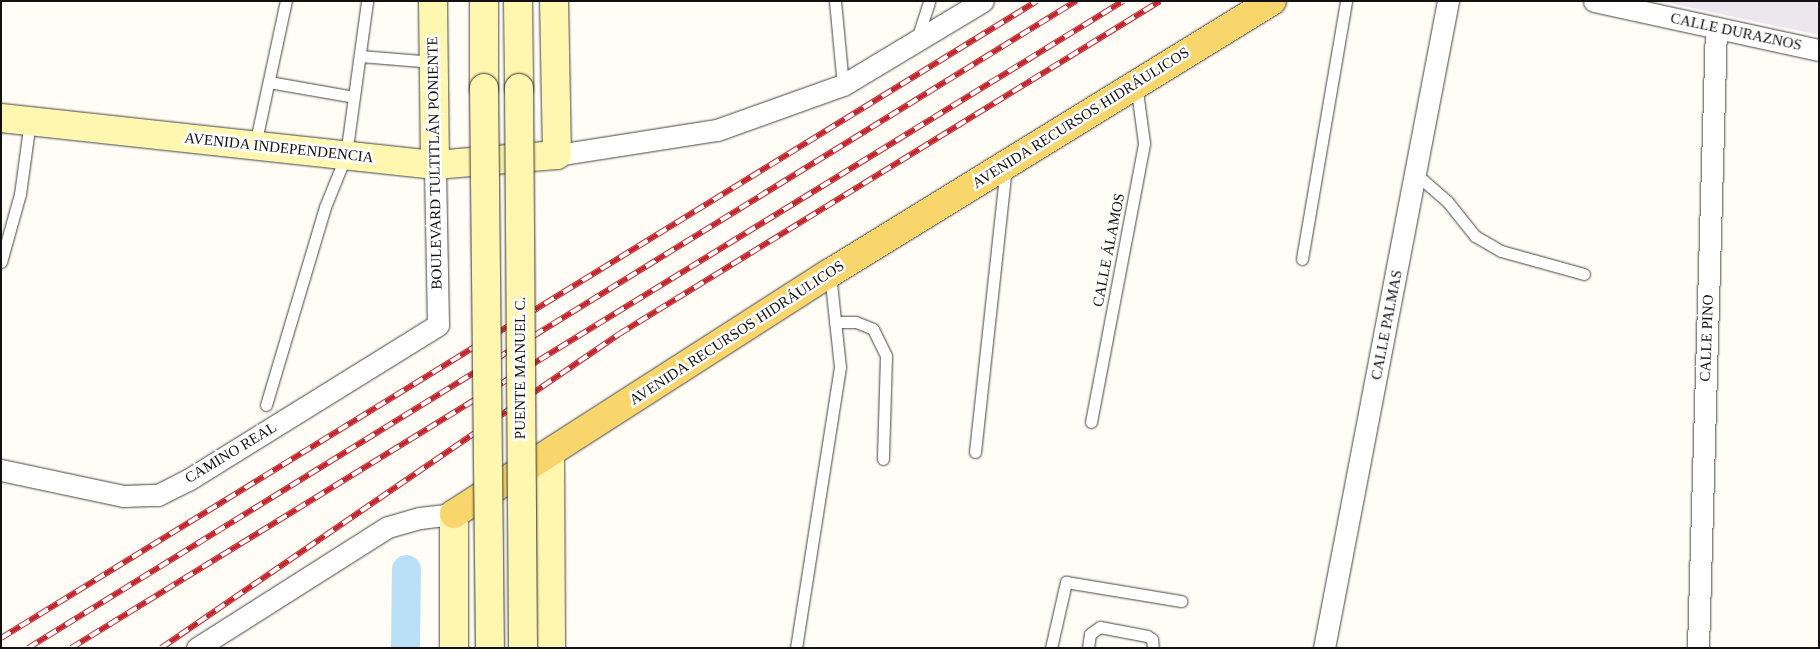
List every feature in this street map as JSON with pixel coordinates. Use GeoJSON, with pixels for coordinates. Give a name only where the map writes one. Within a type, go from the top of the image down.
{"type":"FeatureCollection","features":[{"type":"Feature","properties":{"kind":"main road","name":"BOULEVARD TULTITLÁN PONIENTE"},"geometry":{"type":"LineString","coordinates":[[433,1],[435,165]]}},
{"type":"Feature","properties":{"kind":"main road"},"geometry":{"type":"LineString","coordinates":[[484,1],[490,648]]}},
{"type":"Feature","properties":{"kind":"main road","name":"PUENTE MANUEL C."},"geometry":{"type":"LineString","coordinates":[[518,1],[523,648]]}},
{"type":"Feature","properties":{"kind":"main road"},"geometry":{"type":"LineString","coordinates":[[554,1],[557,155]]}},
{"type":"Feature","properties":{"kind":"main road","name":"AVENIDA RECURSOS HIDRÁULICOS"},"geometry":{"type":"LineString","coordinates":[[454,514],[550,454],[830,272],[1272,1]]}},
{"type":"Feature","properties":{"kind":"main road","name":"AVENIDA INDEPENDENCIA"},"geometry":{"type":"LineString","coordinates":[[1,118],[435,165],[557,155]]}},
{"type":"Feature","properties":{"kind":"main road"},"geometry":{"type":"LineString","coordinates":[[550,454],[551,648]]}},
{"type":"Feature","properties":{"kind":"main road"},"geometry":{"type":"LineString","coordinates":[[454,514],[454,648]]}},
{"type":"Feature","properties":{"kind":"street"},"geometry":{"type":"LineString","coordinates":[[557,155],[717,130],[843,85],[983,1]]}},
{"type":"Feature","properties":{"kind":"street","name":"CALLE PALMAS"},"geometry":{"type":"LineString","coordinates":[[1324,648],[1417,175],[1448,1]]}},
{"type":"Feature","properties":{"kind":"street","name":"CALLE DURAZNOS"},"geometry":{"type":"LineString","coordinates":[[1594,1],[1819,50]]}},
{"type":"Feature","properties":{"kind":"street","name":"CALLE PINO"},"geometry":{"type":"LineString","coordinates":[[1698,648],[1716,28]]}},
{"type":"Feature","properties":{"kind":"street","name":"BOULEVARD TULTITLÁN PONIENTE"},"geometry":{"type":"LineString","coordinates":[[435,165],[438,325]]}},
{"type":"Feature","properties":{"kind":"street","name":"CAMINO REAL"},"geometry":{"type":"LineString","coordinates":[[1,470],[123,496],[158,495],[188,480],[438,325]]}},
{"type":"Feature","properties":{"kind":"street","name":"AVENIDA RECURSOS HIDRÁULICOS"},"geometry":{"type":"LineString","coordinates":[[197,648],[388,527],[420,518],[454,514]]}},
{"type":"Feature","properties":{"kind":"lane"},"geometry":{"type":"LineString","coordinates":[[255,146],[286,1]]}},
{"type":"Feature","properties":{"kind":"lane"},"geometry":{"type":"LineString","coordinates":[[266,405],[325,207],[346,155],[368,1]]}},
{"type":"Feature","properties":{"kind":"lane"},"geometry":{"type":"LineString","coordinates":[[835,1],[843,85]]}},
{"type":"Feature","properties":{"kind":"lane"},"geometry":{"type":"LineString","coordinates":[[916,41],[929,1]]}},
{"type":"Feature","properties":{"kind":"lane"},"geometry":{"type":"LineString","coordinates":[[1302,258],[1346,1]]}},
{"type":"Feature","properties":{"kind":"lane"},"geometry":{"type":"LineString","coordinates":[[360,56],[434,62]]}},
{"type":"Feature","properties":{"kind":"lane"},"geometry":{"type":"LineString","coordinates":[[269,82],[354,97]]}},
{"type":"Feature","properties":{"kind":"lane","name":"CALLE ÁLAMOS"},"geometry":{"type":"LineString","coordinates":[[1091,422],[1144,143],[1136,83]]}},
{"type":"Feature","properties":{"kind":"lane"},"geometry":{"type":"LineString","coordinates":[[1,262],[20,194],[30,121]]}},
{"type":"Feature","properties":{"kind":"lane"},"geometry":{"type":"LineString","coordinates":[[975,452],[1006,164]]}},
{"type":"Feature","properties":{"kind":"lane"},"geometry":{"type":"LineString","coordinates":[[1417,175],[1447,201],[1475,236],[1501,251],[1584,274]]}},
{"type":"Feature","properties":{"kind":"lane"},"geometry":{"type":"LineString","coordinates":[[796,648],[840,367],[830,272]]}},
{"type":"Feature","properties":{"kind":"lane"},"geometry":{"type":"LineString","coordinates":[[835,322],[856,322],[873,329],[886,356],[883,459]]}},
{"type":"Feature","properties":{"kind":"lane"},"geometry":{"type":"LineString","coordinates":[[1052,648],[1066,582],[1181,601]]}},
{"type":"Feature","properties":{"kind":"lane"},"geometry":{"type":"LineString","coordinates":[[1088,648],[1090,634],[1100,627],[1147,636],[1152,639],[1153,648]]}},
{"type":"Feature","properties":{"kind":"shaded area"},"geometry":{"type":"Polygon","coordinates":[[[1659,1],[1819,1],[1819,35],[1659,1]]]}},
{"type":"Feature","properties":{"kind":"waterway"},"geometry":{"type":"LineString","coordinates":[[405,648],[406,569]]}},
{"type":"Feature","properties":{"kind":"railway"},"geometry":{"type":"LineString","coordinates":[[1,638],[1037,1]]}},
{"type":"Feature","properties":{"kind":"railway"},"geometry":{"type":"LineString","coordinates":[[28,648],[1076,1]]}},
{"type":"Feature","properties":{"kind":"railway"},"geometry":{"type":"LineString","coordinates":[[71,648],[1123,1]]}},
{"type":"Feature","properties":{"kind":"railway"},"geometry":{"type":"LineString","coordinates":[[161,648],[619,334],[1160,1]]}}]}
